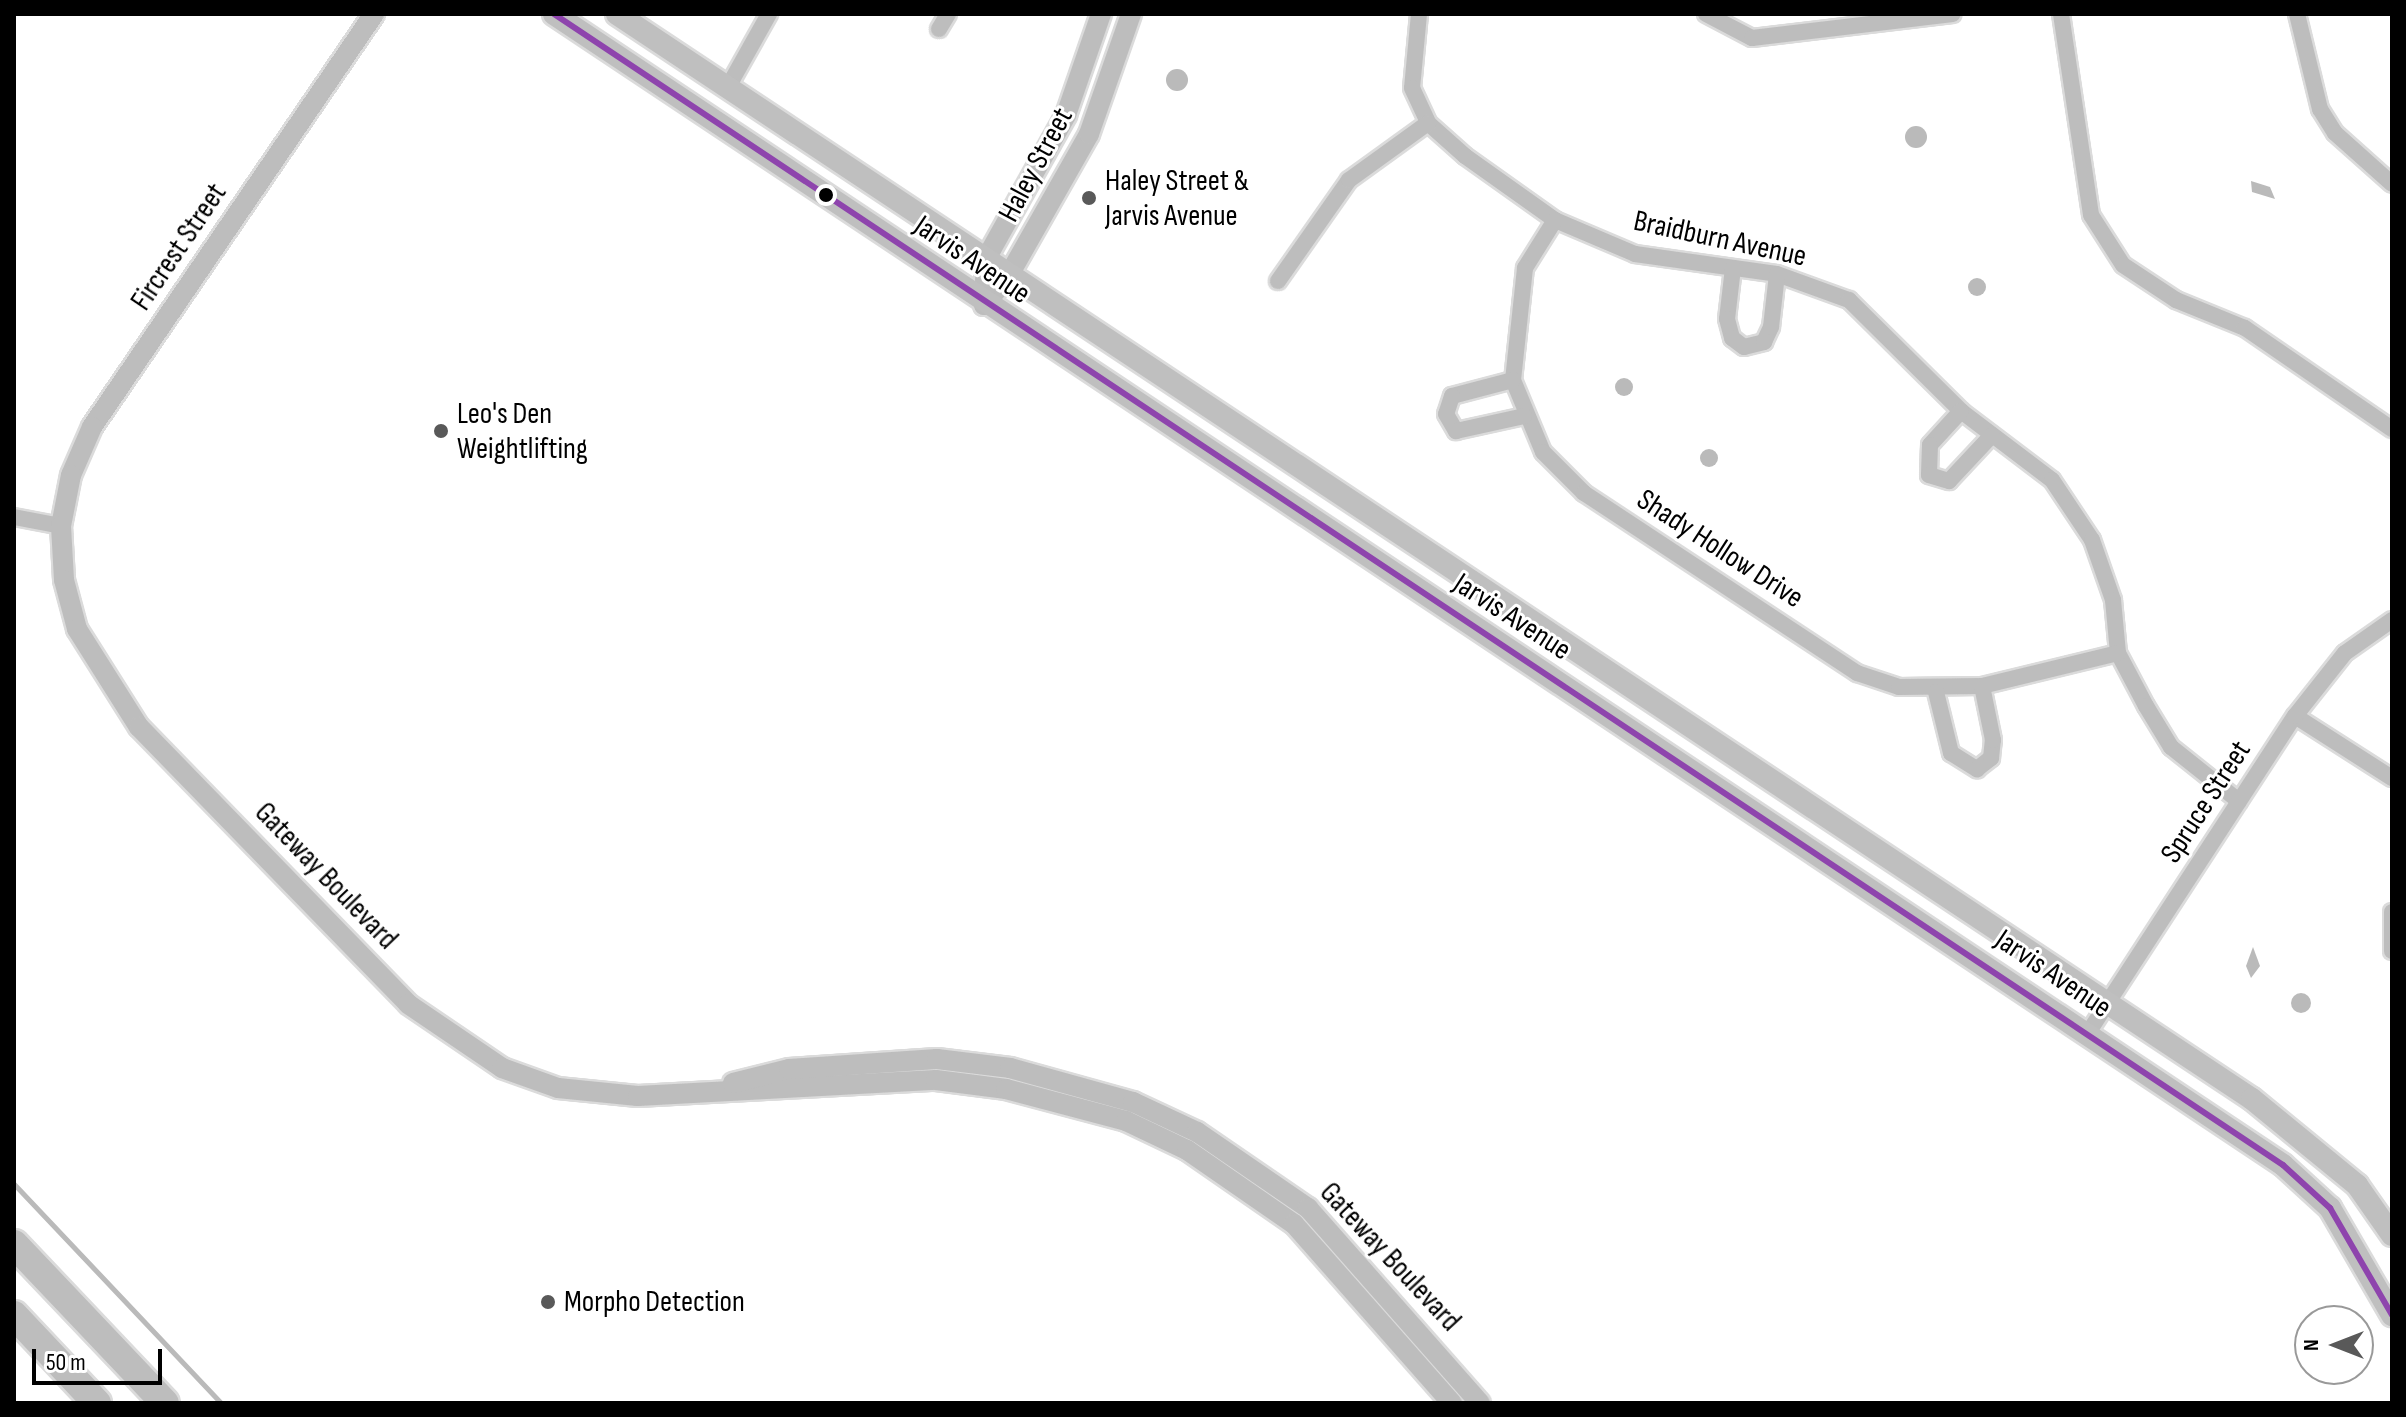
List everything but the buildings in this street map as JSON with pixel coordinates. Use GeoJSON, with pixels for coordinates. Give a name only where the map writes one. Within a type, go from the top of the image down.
{"type":"FeatureCollection","features":[{"type":"Feature","properties":{"kind":"highway"},"geometry":{"type":"LineString","coordinates":[[14,1244],[165,1403]]}},
{"type":"Feature","properties":{"kind":"highway"},"geometry":{"type":"LineString","coordinates":[[14,1315],[97,1403]]}},
{"type":"Feature","properties":{"kind":"highway"},"geometry":{"type":"LineString","coordinates":[[14,1338],[75,1403]]}},
{"type":"Feature","properties":{"kind":"main road","name":"Jarvis Avenue"},"geometry":{"type":"LineString","coordinates":[[554,14],[984,305],[2088,1033],[2283,1165],[2330,1208],[2391,1305]]}},
{"type":"Feature","properties":{"kind":"main road","name":"Jarvis Avenue"},"geometry":{"type":"LineString","coordinates":[[623,16],[2306,1137],[2357,1185],[2392,1235]]}},
{"type":"Feature","properties":{"kind":"street","name":"Fircrest Street"},"geometry":{"type":"LineString","coordinates":[[61,526],[71,475],[92,427],[374,14]]}},
{"type":"Feature","properties":{"kind":"street"},"geometry":{"type":"LineString","coordinates":[[728,87],[769,14]]}},
{"type":"Feature","properties":{"kind":"street"},"geometry":{"type":"LineString","coordinates":[[939,29],[948,14]]}},
{"type":"Feature","properties":{"kind":"street","name":"Haley Street"},"geometry":{"type":"LineString","coordinates":[[984,305],[986,259],[1066,115],[1101,14]]}},
{"type":"Feature","properties":{"kind":"street","name":"Haley Street"},"geometry":{"type":"LineString","coordinates":[[984,305],[1009,275],[1089,134],[1131,14]]}},
{"type":"Feature","properties":{"kind":"street","name":"Braidburn Avenue"},"geometry":{"type":"LineString","coordinates":[[1419,14],[1412,88],[1428,123],[1555,220],[1635,254],[1777,274],[1849,300],[1961,411],[2052,480],[2092,540],[2113,600],[2118,653],[2171,747],[2239,801]]}},
{"type":"Feature","properties":{"kind":"street"},"geometry":{"type":"LineString","coordinates":[[1706,14],[1752,38],[1953,14]]}},
{"type":"Feature","properties":{"kind":"street"},"geometry":{"type":"LineString","coordinates":[[2061,14],[2088,202],[2123,265],[2176,300],[2245,328],[2392,429]]}},
{"type":"Feature","properties":{"kind":"street"},"geometry":{"type":"LineString","coordinates":[[2297,14],[2320,109],[2335,133],[2392,184]]}},
{"type":"Feature","properties":{"kind":"street"},"geometry":{"type":"LineString","coordinates":[[1278,281],[1349,180],[1428,123]]}},
{"type":"Feature","properties":{"kind":"street","name":"Shady Hollow Drive"},"geometry":{"type":"LineString","coordinates":[[1555,220],[1525,268],[1513,380],[1524,416],[1543,452],[1584,493],[1857,673],[1936,692],[1982,686],[2118,653]]}},
{"type":"Feature","properties":{"kind":"street"},"geometry":{"type":"LineString","coordinates":[[1733,268],[1727,319],[1732,338],[1744,347],[1764,342],[1771,327],[1777,274]]}},
{"type":"Feature","properties":{"kind":"street"},"geometry":{"type":"LineString","coordinates":[[1513,380],[1452,396],[1446,414],[1456,431],[1524,416]]}},
{"type":"Feature","properties":{"kind":"street"},"geometry":{"type":"LineString","coordinates":[[1961,411],[1930,445],[1929,475],[1949,481],[1992,435]]}},
{"type":"Feature","properties":{"kind":"street"},"geometry":{"type":"LineString","coordinates":[[14,517],[61,526]]}},
{"type":"Feature","properties":{"kind":"street","name":"Gateway Boulevard"},"geometry":{"type":"LineString","coordinates":[[61,526],[64,580],[77,629],[139,727],[408,1004],[502,1068],[558,1088],[694,1093],[936,1080],[1006,1089],[1126,1121],[1187,1150],[1294,1224],[1452,1403]]}},
{"type":"Feature","properties":{"kind":"street","name":"Spruce Street"},"geometry":{"type":"LineString","coordinates":[[2088,1033],[2295,716],[2345,653],[2392,620]]}},
{"type":"Feature","properties":{"kind":"street"},"geometry":{"type":"LineString","coordinates":[[1936,692],[1951,753],[1977,769],[1991,758],[1993,740],[1982,686]]}},
{"type":"Feature","properties":{"kind":"street"},"geometry":{"type":"LineString","coordinates":[[2295,716],[2392,778]]}},
{"type":"Feature","properties":{"kind":"street"},"geometry":{"type":"LineString","coordinates":[[2392,912],[2392,951]]}},
{"type":"Feature","properties":{"kind":"street","name":"Gateway Boulevard"},"geometry":{"type":"LineString","coordinates":[[694,1093],[789,1069],[937,1059],[1010,1068],[1133,1102],[1197,1132],[1308,1208],[1480,1403]]}},
{"type":"Feature","properties":{"kind":"shaded area"},"geometry":{"type":"Polygon","coordinates":[[[1177,69],[1185,72],[1188,80],[1185,88],[1177,91],[1169,88],[1166,80],[1169,72],[1177,69]]]}},
{"type":"Feature","properties":{"kind":"shaded area"},"geometry":{"type":"Polygon","coordinates":[[[1916,126],[1924,129],[1927,137],[1924,145],[1916,148],[1908,145],[1905,137],[1908,129],[1916,126]]]}},
{"type":"Feature","properties":{"kind":"shaded area"},"geometry":{"type":"Polygon","coordinates":[[[2251,181],[2270,187],[2275,199],[2252,192],[2251,181]]]}},
{"type":"Feature","properties":{"kind":"shaded area"},"geometry":{"type":"Polygon","coordinates":[[[1977,278],[1986,287],[1977,296],[1968,287],[1977,278]]]}},
{"type":"Feature","properties":{"kind":"shaded area"},"geometry":{"type":"Polygon","coordinates":[[[1624,378],[1633,387],[1624,396],[1615,387],[1624,378]]]}},
{"type":"Feature","properties":{"kind":"shaded area"},"geometry":{"type":"Polygon","coordinates":[[[1705,449],[1713,449],[1718,458],[1716,465],[1705,467],[1700,462],[1700,454],[1705,449]]]}},
{"type":"Feature","properties":{"kind":"shaded area"},"geometry":{"type":"Polygon","coordinates":[[[2253,947],[2260,966],[2251,978],[2246,966],[2253,947]]]}},
{"type":"Feature","properties":{"kind":"shaded area"},"geometry":{"type":"Polygon","coordinates":[[[2301,993],[2308,996],[2311,1003],[2308,1010],[2301,1013],[2294,1010],[2291,1003],[2294,996],[2301,993]]]}},
{"type":"Feature","properties":{"kind":"waterway"},"geometry":{"type":"LineString","coordinates":[[14,1184],[221,1403]]}},
{"type":"Feature","properties":{"kind":"transit line"},"geometry":{"type":"LineString","coordinates":[[554,14],[2283,1165],[2330,1208],[2392,1315]]}},
{"type":"Feature","properties":{"kind":"place","name":"Haley Street & Jarvis Avenue"},"geometry":{"type":"Point","coordinates":[1089,198]}},
{"type":"Feature","properties":{"kind":"place","name":"Leo's Den Weightlifting"},"geometry":{"type":"Point","coordinates":[441,431]}},
{"type":"Feature","properties":{"kind":"place","name":"Morpho Detection"},"geometry":{"type":"Point","coordinates":[548,1302]}}]}
